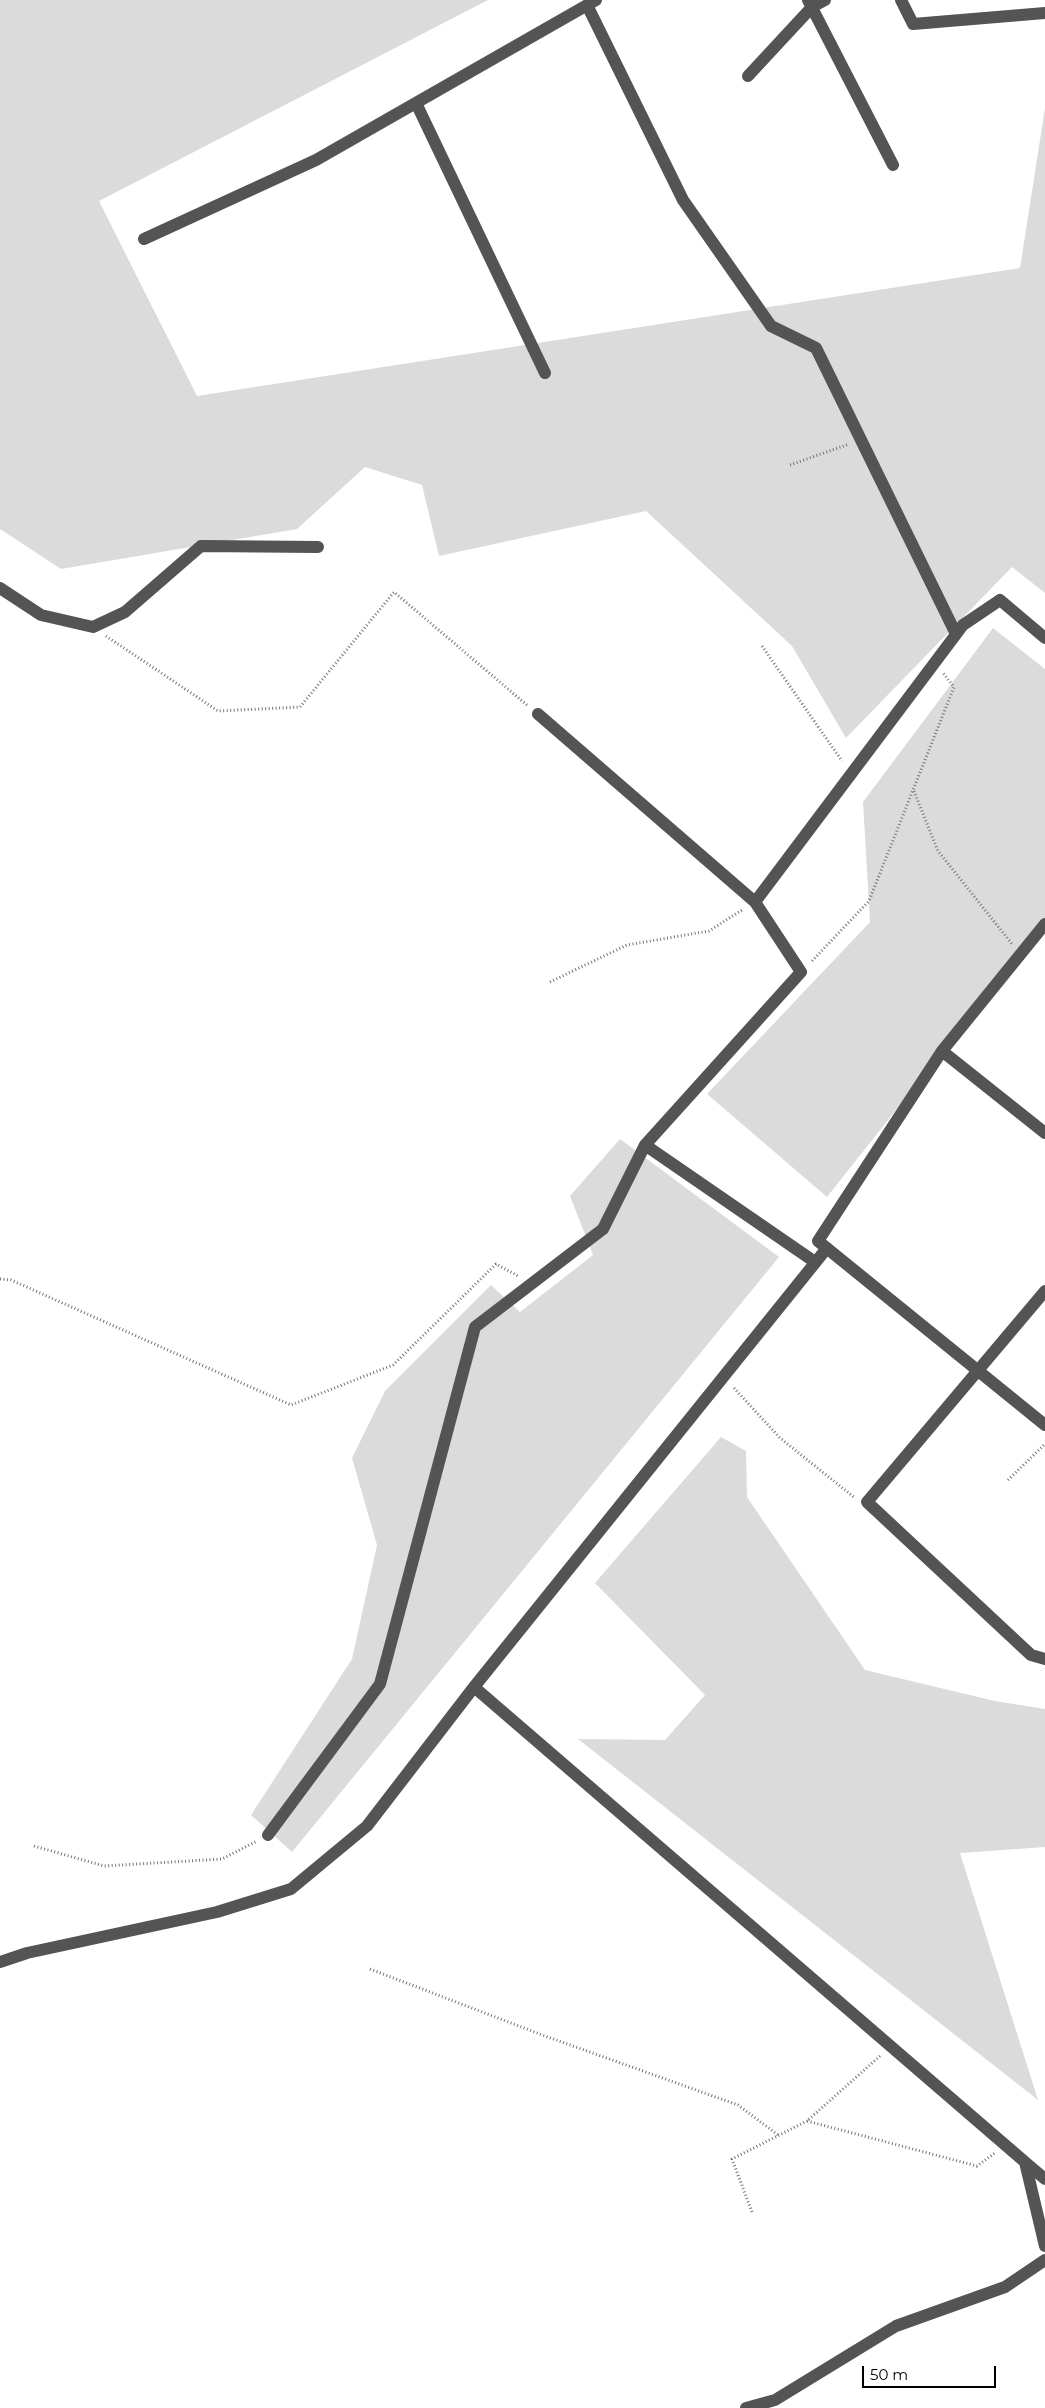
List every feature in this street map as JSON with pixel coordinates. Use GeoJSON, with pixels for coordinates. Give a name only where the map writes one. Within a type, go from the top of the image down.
{"type":"FeatureCollection","features":[{"type":"Feature","properties":{"kind":"street"},"geometry":{"type":"LineString","coordinates":[[748,76],[810,3],[824,0]]}},
{"type":"Feature","properties":{"kind":"street"},"geometry":{"type":"LineString","coordinates":[[901,0],[913,24],[1045,13]]}},
{"type":"Feature","properties":{"kind":"street"},"geometry":{"type":"LineString","coordinates":[[144,239],[316,160],[591,3],[683,200],[771,326],[816,348],[956,634]]}},
{"type":"Feature","properties":{"kind":"street"},"geometry":{"type":"LineString","coordinates":[[810,3],[893,165]]}},
{"type":"Feature","properties":{"kind":"street"},"geometry":{"type":"LineString","coordinates":[[416,103],[544,373]]}},
{"type":"Feature","properties":{"kind":"street"},"geometry":{"type":"LineString","coordinates":[[0,588],[41,615],[93,627],[125,612],[201,546],[318,547]]}},
{"type":"Feature","properties":{"kind":"street"},"geometry":{"type":"LineString","coordinates":[[755,902],[963,625],[1000,600],[1045,638]]}},
{"type":"Feature","properties":{"kind":"street"},"geometry":{"type":"LineString","coordinates":[[268,1835],[380,1684],[475,1326],[603,1229],[645,1144],[800,972],[755,902],[538,714]]}},
{"type":"Feature","properties":{"kind":"street"},"geometry":{"type":"LineString","coordinates":[[1045,924],[942,1051],[818,1240],[1045,1425]]}},
{"type":"Feature","properties":{"kind":"street"},"geometry":{"type":"LineString","coordinates":[[942,1051],[1045,1133]]}},
{"type":"Feature","properties":{"kind":"street"},"geometry":{"type":"LineString","coordinates":[[645,1144],[815,1262]]}},
{"type":"Feature","properties":{"kind":"street"},"geometry":{"type":"LineString","coordinates":[[0,1962],[27,1953],[217,1912],[291,1889],[368,1826],[474,1687],[827,1248]]}},
{"type":"Feature","properties":{"kind":"street"},"geometry":{"type":"LineString","coordinates":[[1045,1292],[867,1502],[1032,1655],[1045,1659]]}},
{"type":"Feature","properties":{"kind":"street"},"geometry":{"type":"LineString","coordinates":[[474,1687],[1045,2179]]}},
{"type":"Feature","properties":{"kind":"street"},"geometry":{"type":"LineString","coordinates":[[1025,2162],[1045,2246]]}},
{"type":"Feature","properties":{"kind":"street"},"geometry":{"type":"LineString","coordinates":[[746,2408],[775,2400],[896,2326],[1006,2288],[1045,2260]]}},
{"type":"Feature","properties":{"kind":"path"},"geometry":{"type":"LineString","coordinates":[[790,464],[861,440]]}},
{"type":"Feature","properties":{"kind":"path"},"geometry":{"type":"LineString","coordinates":[[93,627],[218,711],[300,707],[394,592],[538,714]]}},
{"type":"Feature","properties":{"kind":"path"},"geometry":{"type":"LineString","coordinates":[[762,646],[851,774]]}},
{"type":"Feature","properties":{"kind":"path"},"geometry":{"type":"LineString","coordinates":[[800,972],[869,901],[954,687],[935,662]]}},
{"type":"Feature","properties":{"kind":"path"},"geometry":{"type":"LineString","coordinates":[[913,790],[938,851],[1020,954]]}},
{"type":"Feature","properties":{"kind":"path"},"geometry":{"type":"LineString","coordinates":[[550,982],[627,945],[709,931],[755,902]]}},
{"type":"Feature","properties":{"kind":"path"},"geometry":{"type":"LineString","coordinates":[[0,1279],[11,1280],[291,1405],[393,1365],[496,1264],[531,1284]]}},
{"type":"Feature","properties":{"kind":"path"},"geometry":{"type":"LineString","coordinates":[[723,1376],[780,1438],[854,1498],[867,1502]]}},
{"type":"Feature","properties":{"kind":"path"},"geometry":{"type":"LineString","coordinates":[[1008,1480],[1045,1444]]}},
{"type":"Feature","properties":{"kind":"path"},"geometry":{"type":"LineString","coordinates":[[34,1846],[104,1866],[222,1860],[268,1835]]}},
{"type":"Feature","properties":{"kind":"path"},"geometry":{"type":"LineString","coordinates":[[370,1970],[545,2036],[738,2105],[778,2135]]}},
{"type":"Feature","properties":{"kind":"path"},"geometry":{"type":"LineString","coordinates":[[752,2212],[732,2159],[807,2121],[891,2047]]}},
{"type":"Feature","properties":{"kind":"path"},"geometry":{"type":"LineString","coordinates":[[807,2121],[977,2166],[1005,2145]]}},
{"type":"Feature","properties":{"kind":"shaded area"},"geometry":{"type":"Polygon","coordinates":[[[0,0],[488,0],[99,201],[197,396],[1020,268],[1045,108],[1045,593],[1012,567],[846,738],[792,646],[646,511],[439,556],[422,485],[365,467],[297,529],[61,569],[0,529],[0,0]]]}},
{"type":"Feature","properties":{"kind":"shaded area"},"geometry":{"type":"Polygon","coordinates":[[[993,628],[1045,669],[1045,922],[827,1197],[707,1094],[870,922],[863,802],[993,628]]]}},
{"type":"Feature","properties":{"kind":"shaded area"},"geometry":{"type":"Polygon","coordinates":[[[620,1139],[779,1257],[292,1852],[251,1815],[352,1659],[377,1545],[352,1458],[385,1391],[491,1285],[520,1312],[593,1255],[570,1196],[620,1139]]]}},
{"type":"Feature","properties":{"kind":"shaded area"},"geometry":{"type":"Polygon","coordinates":[[[721,1437],[746,1451],[747,1497],[865,1670],[995,1701],[1045,1709],[1045,1847],[960,1853],[1038,2100],[578,1739],[665,1740],[705,1695],[595,1583],[721,1437]]]}}]}
